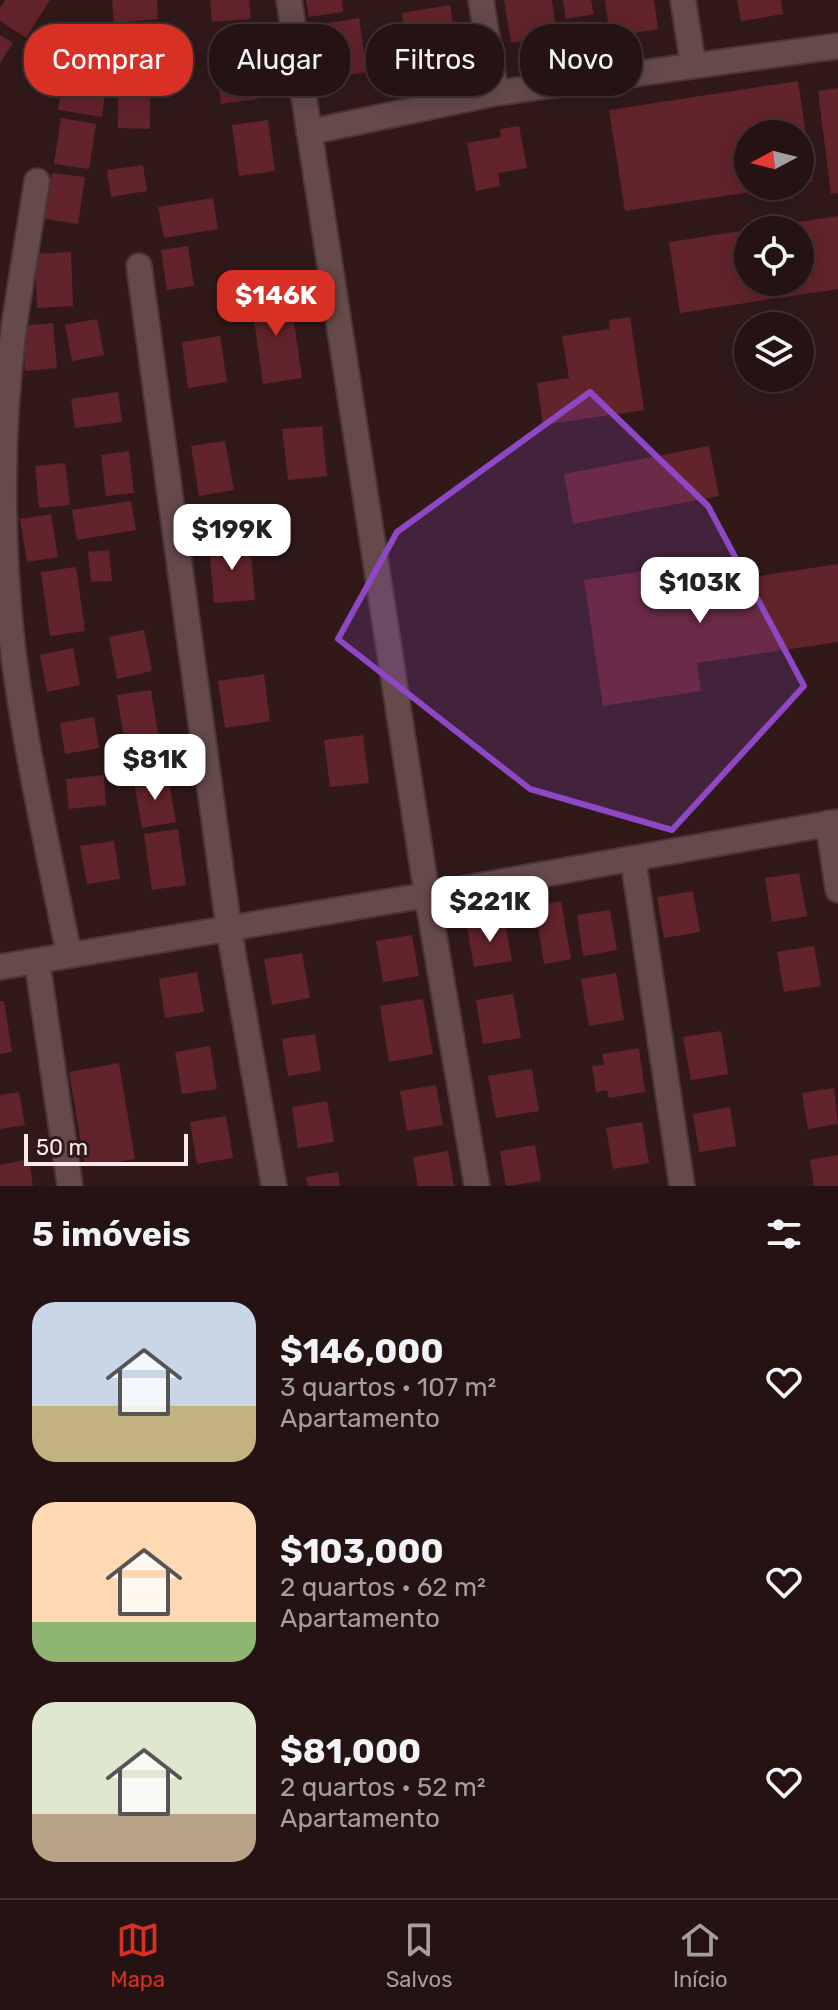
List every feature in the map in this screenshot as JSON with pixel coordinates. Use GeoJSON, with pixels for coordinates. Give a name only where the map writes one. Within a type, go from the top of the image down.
{"type":"FeatureCollection","features":[{"type":"Feature","properties":{"kind":"street"},"geometry":{"type":"LineString","coordinates":[[289,0],[427,895],[477,1186]]}},
{"type":"Feature","properties":{"kind":"street"},"geometry":{"type":"LineString","coordinates":[[481,0],[485,24]]}},
{"type":"Feature","properties":{"kind":"street"},"geometry":{"type":"LineString","coordinates":[[683,0],[693,64]]}},
{"type":"Feature","properties":{"kind":"street"},"geometry":{"type":"LineString","coordinates":[[504,92],[838,46]]}},
{"type":"Feature","properties":{"kind":"street"},"geometry":{"type":"LineString","coordinates":[[309,132],[482,96]]}},
{"type":"Feature","properties":{"kind":"street"},"geometry":{"type":"LineString","coordinates":[[37,181],[15,321],[6,425],[5,526],[11,633],[25,726],[69,955]]}},
{"type":"Feature","properties":{"kind":"street"},"geometry":{"type":"LineString","coordinates":[[139,266],[229,930],[274,1186]]}},
{"type":"Feature","properties":{"kind":"street"},"geometry":{"type":"LineString","coordinates":[[0,967],[229,930],[833,822],[838,890]]}},
{"type":"Feature","properties":{"kind":"street"},"geometry":{"type":"LineString","coordinates":[[633,859],[682,1186]]}},
{"type":"Feature","properties":{"kind":"street"},"geometry":{"type":"LineString","coordinates":[[37,961],[70,1186]]}},
{"type":"Feature","properties":{"kind":"highlighted area"},"geometry":{"type":"Polygon","coordinates":[[[590,392],[708,506],[804,686],[672,830],[530,789],[338,639],[397,532],[590,392]]]}},
{"type":"Feature","properties":{"kind":"building"},"geometry":{"type":"Polygon","coordinates":[[[5,0],[50,0],[35,24],[24,24],[24,37],[0,21],[0,8],[5,0]]]}},
{"type":"Feature","properties":{"kind":"building"},"geometry":{"type":"Polygon","coordinates":[[[112,0],[157,0],[158,19],[114,23],[112,0]]]}},
{"type":"Feature","properties":{"kind":"building"},"geometry":{"type":"Polygon","coordinates":[[[210,0],[249,0],[251,19],[212,22],[210,0]]]}},
{"type":"Feature","properties":{"kind":"building"},"geometry":{"type":"Polygon","coordinates":[[[306,0],[342,0],[343,12],[309,17],[306,0]]]}},
{"type":"Feature","properties":{"kind":"building"},"geometry":{"type":"Polygon","coordinates":[[[504,0],[552,0],[555,24],[520,24],[520,42],[511,43],[504,0]]]}},
{"type":"Feature","properties":{"kind":"building"},"geometry":{"type":"Polygon","coordinates":[[[563,0],[591,0],[594,14],[566,19],[563,0]]]}},
{"type":"Feature","properties":{"kind":"building"},"geometry":{"type":"Polygon","coordinates":[[[605,0],[654,0],[658,29],[642,32],[642,24],[608,24],[605,0]]]}},
{"type":"Feature","properties":{"kind":"building"},"geometry":{"type":"Polygon","coordinates":[[[737,0],[781,0],[783,14],[741,21],[737,0]]]}},
{"type":"Feature","properties":{"kind":"building"},"geometry":{"type":"Polygon","coordinates":[[[450,5],[453,24],[404,24],[402,13],[450,5]]]}},
{"type":"Feature","properties":{"kind":"building"},"geometry":{"type":"Polygon","coordinates":[[[359,18],[366,72],[350,75],[350,24],[323,24],[359,18]]]}},
{"type":"Feature","properties":{"kind":"building"},"geometry":{"type":"Polygon","coordinates":[[[0,35],[13,43],[0,63],[0,35]]]}},
{"type":"Feature","properties":{"kind":"building"},"geometry":{"type":"Polygon","coordinates":[[[798,81],[804,120],[734,120],[734,195],[625,211],[609,110],[798,81]]]}},
{"type":"Feature","properties":{"kind":"building"},"geometry":{"type":"Polygon","coordinates":[[[838,88],[838,193],[831,194],[818,91],[838,88]]]}},
{"type":"Feature","properties":{"kind":"building"},"geometry":{"type":"Polygon","coordinates":[[[60,96],[105,96],[102,117],[58,110],[60,96]]]}},
{"type":"Feature","properties":{"kind":"building"},"geometry":{"type":"Polygon","coordinates":[[[118,96],[150,97],[150,129],[118,128],[118,96]]]}},
{"type":"Feature","properties":{"kind":"building"},"geometry":{"type":"Polygon","coordinates":[[[220,96],[258,96],[258,99],[221,104],[220,96]]]}},
{"type":"Feature","properties":{"kind":"building"},"geometry":{"type":"Polygon","coordinates":[[[61,118],[96,124],[89,169],[54,164],[61,118]]]}},
{"type":"Feature","properties":{"kind":"building"},"geometry":{"type":"Polygon","coordinates":[[[268,120],[275,171],[239,176],[232,125],[268,120]]]}},
{"type":"Feature","properties":{"kind":"building"},"geometry":{"type":"Polygon","coordinates":[[[519,126],[527,168],[498,173],[500,186],[476,191],[467,143],[501,137],[500,129],[519,126]]]}},
{"type":"Feature","properties":{"kind":"building"},"geometry":{"type":"Polygon","coordinates":[[[143,165],[147,191],[111,197],[107,170],[143,165]]]}},
{"type":"Feature","properties":{"kind":"building"},"geometry":{"type":"Polygon","coordinates":[[[52,173],[85,177],[78,224],[45,219],[52,173]]]}},
{"type":"Feature","properties":{"kind":"building"},"geometry":{"type":"Polygon","coordinates":[[[213,198],[218,229],[164,238],[158,207],[213,198]]]}},
{"type":"Feature","properties":{"kind":"building"},"geometry":{"type":"Polygon","coordinates":[[[838,216],[838,289],[814,293],[814,220],[838,216]]]}},
{"type":"Feature","properties":{"kind":"building"},"geometry":{"type":"Polygon","coordinates":[[[734,232],[734,296],[792,296],[680,313],[669,242],[734,232]]]}},
{"type":"Feature","properties":{"kind":"building"},"geometry":{"type":"Polygon","coordinates":[[[188,246],[194,286],[167,290],[161,250],[188,246]]]}},
{"type":"Feature","properties":{"kind":"building"},"geometry":{"type":"Polygon","coordinates":[[[71,252],[73,306],[37,308],[35,254],[71,252]]]}},
{"type":"Feature","properties":{"kind":"building"},"geometry":{"type":"Polygon","coordinates":[[[290,293],[302,378],[263,384],[251,298],[290,293]]]}},
{"type":"Feature","properties":{"kind":"building"},"geometry":{"type":"Polygon","coordinates":[[[630,317],[644,410],[543,425],[537,383],[569,378],[562,336],[610,329],[609,320],[630,317]]]}},
{"type":"Feature","properties":{"kind":"building"},"geometry":{"type":"Polygon","coordinates":[[[97,319],[104,355],[72,361],[65,325],[97,319]]]}},
{"type":"Feature","properties":{"kind":"building"},"geometry":{"type":"Polygon","coordinates":[[[53,323],[57,368],[25,371],[21,326],[53,323]]]}},
{"type":"Feature","properties":{"kind":"building"},"geometry":{"type":"Polygon","coordinates":[[[220,336],[227,382],[188,388],[182,342],[220,336]]]}},
{"type":"Feature","properties":{"kind":"building"},"geometry":{"type":"Polygon","coordinates":[[[118,392],[122,422],[75,428],[71,399],[118,392]]]}},
{"type":"Feature","properties":{"kind":"building"},"geometry":{"type":"Polygon","coordinates":[[[322,426],[327,476],[288,480],[282,429],[322,426]]]}},
{"type":"Feature","properties":{"kind":"building"},"geometry":{"type":"Polygon","coordinates":[[[225,441],[234,490],[199,496],[191,446],[225,441]]]}},
{"type":"Feature","properties":{"kind":"building"},"geometry":{"type":"Polygon","coordinates":[[[709,446],[719,496],[573,524],[564,474],[709,446]]]}},
{"type":"Feature","properties":{"kind":"building"},"geometry":{"type":"Polygon","coordinates":[[[129,451],[134,493],[106,496],[101,455],[129,451]]]}},
{"type":"Feature","properties":{"kind":"building"},"geometry":{"type":"Polygon","coordinates":[[[65,463],[70,505],[39,508],[35,466],[65,463]]]}},
{"type":"Feature","properties":{"kind":"building"},"geometry":{"type":"Polygon","coordinates":[[[131,501],[136,530],[77,540],[72,510],[131,501]]]}},
{"type":"Feature","properties":{"kind":"building"},"geometry":{"type":"Polygon","coordinates":[[[51,514],[58,557],[27,562],[20,519],[51,514]]]}},
{"type":"Feature","properties":{"kind":"building"},"geometry":{"type":"Polygon","coordinates":[[[250,541],[255,600],[214,603],[209,545],[250,541]]]}},
{"type":"Feature","properties":{"kind":"building"},"geometry":{"type":"Polygon","coordinates":[[[109,550],[112,581],[91,582],[88,552],[109,550]]]}},
{"type":"Feature","properties":{"kind":"building"},"geometry":{"type":"Polygon","coordinates":[[[838,564],[838,642],[697,663],[701,691],[603,706],[584,580],[683,565],[686,587],[838,564]]]}},
{"type":"Feature","properties":{"kind":"building"},"geometry":{"type":"Polygon","coordinates":[[[76,567],[85,631],[50,636],[41,572],[76,567]]]}},
{"type":"Feature","properties":{"kind":"building"},"geometry":{"type":"Polygon","coordinates":[[[144,630],[152,671],[117,679],[109,637],[144,630]]]}},
{"type":"Feature","properties":{"kind":"building"},"geometry":{"type":"Polygon","coordinates":[[[73,648],[80,685],[47,692],[40,655],[73,648]]]}},
{"type":"Feature","properties":{"kind":"building"},"geometry":{"type":"Polygon","coordinates":[[[264,674],[270,721],[225,728],[218,681],[264,674]]]}},
{"type":"Feature","properties":{"kind":"building"},"geometry":{"type":"Polygon","coordinates":[[[151,690],[160,745],[126,751],[117,695],[151,690]]]}},
{"type":"Feature","properties":{"kind":"building"},"geometry":{"type":"Polygon","coordinates":[[[94,717],[99,748],[65,754],[60,723],[94,717]]]}},
{"type":"Feature","properties":{"kind":"building"},"geometry":{"type":"Polygon","coordinates":[[[363,735],[369,783],[330,787],[324,740],[363,735]]]}},
{"type":"Feature","properties":{"kind":"building"},"geometry":{"type":"Polygon","coordinates":[[[104,775],[106,805],[69,809],[66,779],[104,775]]]}},
{"type":"Feature","properties":{"kind":"building"},"geometry":{"type":"Polygon","coordinates":[[[168,776],[176,822],[142,828],[134,782],[168,776]]]}},
{"type":"Feature","properties":{"kind":"building"},"geometry":{"type":"Polygon","coordinates":[[[178,829],[186,885],[152,890],[144,834],[178,829]]]}},
{"type":"Feature","properties":{"kind":"building"},"geometry":{"type":"Polygon","coordinates":[[[114,841],[120,879],[87,884],[80,846],[114,841]]]}},
{"type":"Feature","properties":{"kind":"building"},"geometry":{"type":"Polygon","coordinates":[[[799,873],[807,916],[772,922],[765,878],[799,873]]]}},
{"type":"Feature","properties":{"kind":"building"},"geometry":{"type":"Polygon","coordinates":[[[693,891],[700,932],[664,938],[657,897],[693,891]]]}},
{"type":"Feature","properties":{"kind":"building"},"geometry":{"type":"Polygon","coordinates":[[[561,901],[571,959],[544,964],[535,906],[561,901]]]}},
{"type":"Feature","properties":{"kind":"building"},"geometry":{"type":"Polygon","coordinates":[[[610,910],[617,950],[583,956],[577,915],[610,910]]]}},
{"type":"Feature","properties":{"kind":"building"},"geometry":{"type":"Polygon","coordinates":[[[505,922],[512,961],[474,967],[467,928],[505,922]]]}},
{"type":"Feature","properties":{"kind":"building"},"geometry":{"type":"Polygon","coordinates":[[[412,935],[419,976],[383,982],[376,941],[412,935]]]}},
{"type":"Feature","properties":{"kind":"building"},"geometry":{"type":"Polygon","coordinates":[[[814,946],[821,986],[784,992],[777,952],[814,946]]]}},
{"type":"Feature","properties":{"kind":"building"},"geometry":{"type":"Polygon","coordinates":[[[302,953],[310,998],[272,1005],[264,959],[302,953]]]}},
{"type":"Feature","properties":{"kind":"building"},"geometry":{"type":"Polygon","coordinates":[[[197,972],[204,1012],[165,1018],[159,979],[197,972]]]}},
{"type":"Feature","properties":{"kind":"building"},"geometry":{"type":"Polygon","coordinates":[[[616,973],[624,1020],[589,1026],[581,979],[616,973]]]}},
{"type":"Feature","properties":{"kind":"building"},"geometry":{"type":"Polygon","coordinates":[[[513,994],[521,1038],[483,1044],[476,1000],[513,994]]]}},
{"type":"Feature","properties":{"kind":"building"},"geometry":{"type":"Polygon","coordinates":[[[423,999],[433,1054],[389,1062],[380,1006],[423,999]]]}},
{"type":"Feature","properties":{"kind":"building"},"geometry":{"type":"Polygon","coordinates":[[[0,1001],[4,1001],[12,1052],[0,1054],[0,1001]]]}},
{"type":"Feature","properties":{"kind":"building"},"geometry":{"type":"Polygon","coordinates":[[[721,1031],[728,1074],[691,1080],[683,1037],[721,1031]]]}},
{"type":"Feature","properties":{"kind":"building"},"geometry":{"type":"Polygon","coordinates":[[[315,1034],[321,1071],[288,1076],[282,1039],[315,1034]]]}},
{"type":"Feature","properties":{"kind":"building"},"geometry":{"type":"Polygon","coordinates":[[[210,1046],[217,1089],[182,1094],[175,1052],[210,1046]]]}},
{"type":"Feature","properties":{"kind":"building"},"geometry":{"type":"Polygon","coordinates":[[[639,1048],[645,1092],[609,1098],[607,1090],[596,1092],[592,1066],[604,1065],[602,1054],[639,1048]]]}},
{"type":"Feature","properties":{"kind":"building"},"geometry":{"type":"Polygon","coordinates":[[[119,1063],[135,1159],[85,1167],[69,1072],[119,1063]]]}},
{"type":"Feature","properties":{"kind":"building"},"geometry":{"type":"Polygon","coordinates":[[[532,1069],[539,1111],[496,1118],[488,1076],[532,1069]]]}},
{"type":"Feature","properties":{"kind":"building"},"geometry":{"type":"Polygon","coordinates":[[[436,1085],[443,1125],[407,1131],[400,1091],[436,1085]]]}},
{"type":"Feature","properties":{"kind":"building"},"geometry":{"type":"Polygon","coordinates":[[[834,1088],[838,1124],[808,1129],[802,1093],[834,1088]]]}},
{"type":"Feature","properties":{"kind":"building"},"geometry":{"type":"Polygon","coordinates":[[[19,1092],[25,1125],[0,1129],[0,1095],[19,1092]]]}},
{"type":"Feature","properties":{"kind":"building"},"geometry":{"type":"Polygon","coordinates":[[[327,1101],[334,1142],[298,1148],[292,1107],[327,1101]]]}},
{"type":"Feature","properties":{"kind":"building"},"geometry":{"type":"Polygon","coordinates":[[[730,1107],[736,1146],[699,1152],[693,1114],[730,1107]]]}},
{"type":"Feature","properties":{"kind":"building"},"geometry":{"type":"Polygon","coordinates":[[[226,1116],[233,1158],[197,1164],[190,1122],[226,1116]]]}},
{"type":"Feature","properties":{"kind":"building"},"geometry":{"type":"Polygon","coordinates":[[[642,1122],[649,1163],[613,1169],[606,1128],[642,1122]]]}},
{"type":"Feature","properties":{"kind":"building"},"geometry":{"type":"Polygon","coordinates":[[[535,1145],[541,1181],[506,1186],[500,1151],[535,1145]]]}},
{"type":"Feature","properties":{"kind":"building"},"geometry":{"type":"Polygon","coordinates":[[[448,1151],[454,1186],[418,1186],[413,1157],[448,1151]]]}},
{"type":"Feature","properties":{"kind":"building"},"geometry":{"type":"Polygon","coordinates":[[[838,1155],[838,1186],[814,1186],[810,1160],[838,1155]]]}},
{"type":"Feature","properties":{"kind":"building"},"geometry":{"type":"Polygon","coordinates":[[[29,1159],[33,1186],[0,1186],[0,1165],[29,1159]]]}},
{"type":"Feature","properties":{"kind":"building"},"geometry":{"type":"Polygon","coordinates":[[[338,1172],[340,1186],[308,1186],[306,1177],[338,1172]]]}}]}
